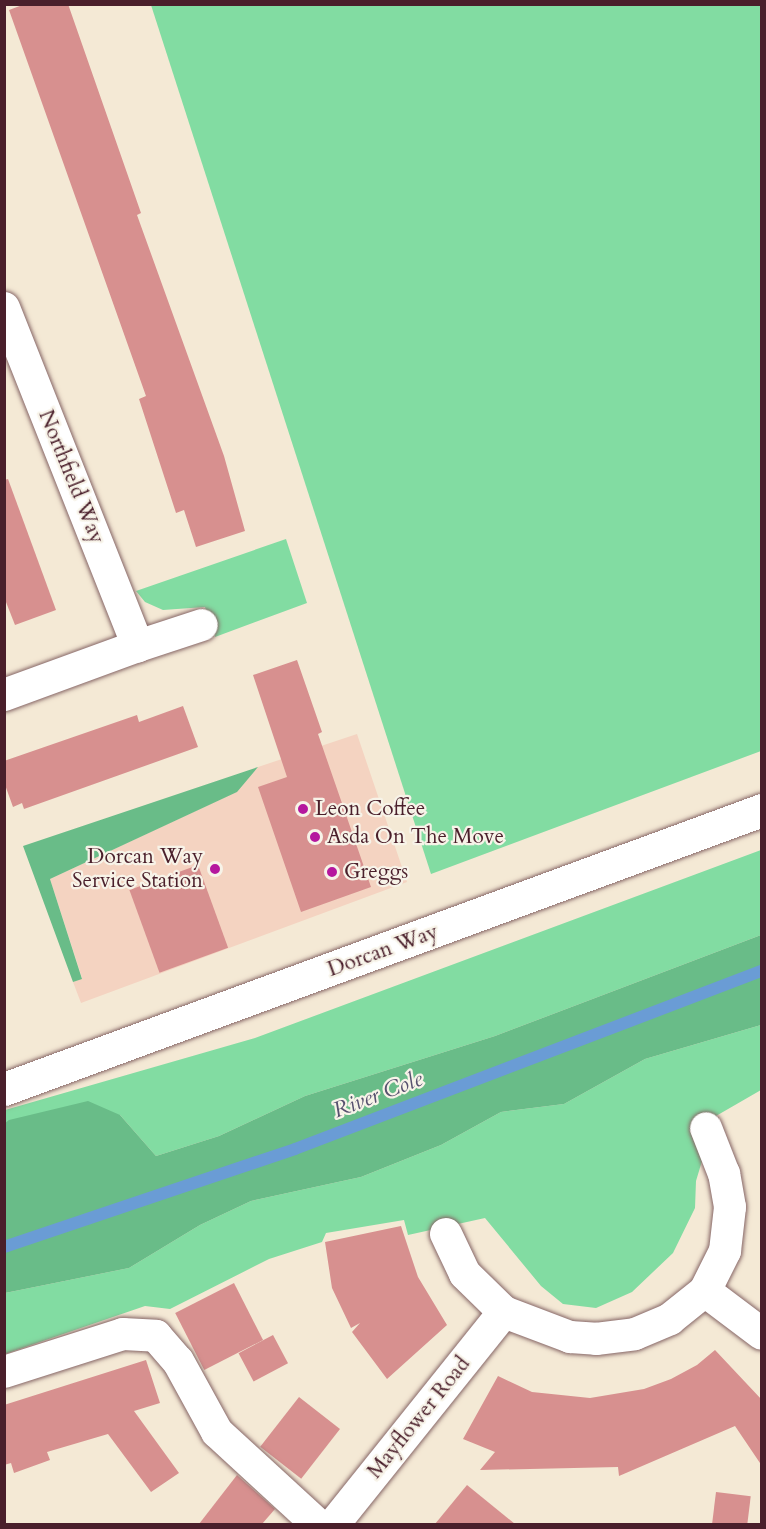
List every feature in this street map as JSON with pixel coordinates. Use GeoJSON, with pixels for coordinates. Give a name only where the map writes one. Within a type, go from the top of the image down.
{"type":"FeatureCollection","features":[{"type":"Feature","properties":{"kind":"main road","name":"Dorcan Way"},"geometry":{"type":"LineString","coordinates":[[4,1089],[762,810]]}},
{"type":"Feature","properties":{"kind":"street","name":"Northfield Way"},"geometry":{"type":"LineString","coordinates":[[4,308],[138,646]]}},
{"type":"Feature","properties":{"kind":"street"},"geometry":{"type":"LineString","coordinates":[[4,695],[202,625]]}},
{"type":"Feature","properties":{"kind":"street"},"geometry":{"type":"LineString","coordinates":[[446,1234],[465,1274],[504,1312],[570,1337],[596,1339],[635,1334],[670,1319],[705,1291],[725,1251],[730,1207],[724,1174],[706,1128]]}},
{"type":"Feature","properties":{"kind":"street"},"geometry":{"type":"LineString","coordinates":[[705,1291],[762,1334]]}},
{"type":"Feature","properties":{"kind":"street","name":"Mayflower Road"},"geometry":{"type":"LineString","coordinates":[[334,1524],[504,1312]]}},
{"type":"Feature","properties":{"kind":"street"},"geometry":{"type":"LineString","coordinates":[[4,1372],[123,1334],[156,1336],[178,1361],[217,1432],[316,1524]]}},
{"type":"Feature","properties":{"kind":"shaded area"},"geometry":{"type":"Polygon","coordinates":[[[357,734],[407,882],[81,1003],[73,982],[82,978],[50,879],[236,792],[258,767],[357,734]]]}},
{"type":"Feature","properties":{"kind":"green space"},"geometry":{"type":"Polygon","coordinates":[[[151,5],[761,5],[761,751],[431,874],[151,5]]]}},
{"type":"Feature","properties":{"kind":"green space"},"geometry":{"type":"Polygon","coordinates":[[[286,539],[307,603],[215,637],[205,607],[163,610],[145,602],[136,591],[286,539]]]}},
{"type":"Feature","properties":{"kind":"green space"},"geometry":{"type":"Polygon","coordinates":[[[258,767],[237,792],[50,879],[82,979],[73,982],[23,846],[258,767]]]}},
{"type":"Feature","properties":{"kind":"green space"},"geometry":{"type":"Polygon","coordinates":[[[761,850],[761,935],[495,1036],[305,1096],[219,1136],[156,1156],[120,1115],[5,1124],[5,1110],[255,1038],[761,850]]]}},
{"type":"Feature","properties":{"kind":"green space"},"geometry":{"type":"Polygon","coordinates":[[[761,935],[761,1025],[645,1059],[564,1104],[501,1112],[441,1145],[361,1177],[251,1201],[200,1225],[129,1268],[5,1293],[4,1124],[9,1120],[88,1101],[120,1115],[156,1156],[219,1136],[305,1096],[495,1036],[761,935]]]}},
{"type":"Feature","properties":{"kind":"green space"},"geometry":{"type":"Polygon","coordinates":[[[761,1025],[761,1090],[690,1131],[702,1161],[696,1181],[695,1208],[673,1253],[632,1292],[596,1308],[563,1304],[541,1286],[485,1218],[408,1235],[404,1220],[326,1233],[322,1242],[269,1259],[170,1309],[145,1306],[5,1354],[5,1293],[129,1268],[200,1225],[251,1201],[361,1177],[441,1145],[501,1112],[564,1104],[645,1059],[761,1025]]]}},
{"type":"Feature","properties":{"kind":"building"},"geometry":{"type":"Polygon","coordinates":[[[25,4],[68,4],[141,213],[137,215],[224,456],[245,531],[196,547],[184,510],[176,513],[139,399],[146,396],[9,10],[25,4]]]}},
{"type":"Feature","properties":{"kind":"building"},"geometry":{"type":"Polygon","coordinates":[[[8,479],[56,610],[15,625],[4,597],[4,480],[8,479]]]}},
{"type":"Feature","properties":{"kind":"building","name":"Asda On The Move"},"geometry":{"type":"Polygon","coordinates":[[[297,660],[322,732],[318,734],[371,887],[301,912],[258,787],[287,777],[253,675],[297,660]]]}},
{"type":"Feature","properties":{"kind":"building"},"geometry":{"type":"Polygon","coordinates":[[[183,706],[198,747],[24,809],[22,803],[13,807],[4,782],[4,761],[137,715],[139,722],[183,706]]]}},
{"type":"Feature","properties":{"kind":"building"},"geometry":{"type":"Polygon","coordinates":[[[198,865],[228,948],[160,973],[129,890],[198,865]]]}},
{"type":"Feature","properties":{"kind":"building"},"geometry":{"type":"Polygon","coordinates":[[[401,1226],[418,1277],[447,1325],[387,1379],[352,1332],[360,1323],[351,1328],[332,1288],[325,1242],[401,1226]]]}},
{"type":"Feature","properties":{"kind":"building"},"geometry":{"type":"Polygon","coordinates":[[[234,1283],[263,1340],[204,1370],[175,1313],[234,1283]]]}},
{"type":"Feature","properties":{"kind":"building"},"geometry":{"type":"Polygon","coordinates":[[[273,1335],[288,1363],[254,1382],[239,1353],[273,1335]]]}},
{"type":"Feature","properties":{"kind":"building"},"geometry":{"type":"Polygon","coordinates":[[[715,1350],[762,1400],[762,1466],[735,1426],[619,1476],[618,1467],[480,1470],[495,1452],[463,1439],[498,1376],[532,1392],[590,1398],[644,1389],[671,1379],[697,1365],[715,1350]]]}},
{"type":"Feature","properties":{"kind":"building"},"geometry":{"type":"Polygon","coordinates":[[[146,1360],[160,1403],[134,1411],[179,1473],[151,1492],[108,1434],[47,1452],[50,1460],[14,1473],[11,1463],[4,1465],[4,1405],[146,1360]]]}},
{"type":"Feature","properties":{"kind":"building"},"geometry":{"type":"Polygon","coordinates":[[[299,1397],[340,1429],[301,1479],[260,1447],[299,1397]]]}},
{"type":"Feature","properties":{"kind":"building"},"geometry":{"type":"Polygon","coordinates":[[[237,1475],[275,1509],[262,1524],[199,1524],[237,1475]]]}},
{"type":"Feature","properties":{"kind":"building"},"geometry":{"type":"Polygon","coordinates":[[[467,1485],[515,1524],[435,1524],[467,1485]]]}},
{"type":"Feature","properties":{"kind":"building"},"geometry":{"type":"Polygon","coordinates":[[[716,1492],[751,1496],[747,1524],[712,1524],[716,1492]]]}},
{"type":"Feature","properties":{"kind":"waterway","name":"River Cole"},"geometry":{"type":"LineString","coordinates":[[4,1247],[295,1149],[762,971]]}},
{"type":"Feature","properties":{"kind":"place","name":"Leon Coffee"},"geometry":{"type":"Point","coordinates":[303,809]}},
{"type":"Feature","properties":{"kind":"place","name":"Asda On The Move"},"geometry":{"type":"Point","coordinates":[315,837]}},
{"type":"Feature","properties":{"kind":"place","name":"Dorcan Way Service Station"},"geometry":{"type":"Point","coordinates":[215,869]}},
{"type":"Feature","properties":{"kind":"place","name":"Greggs"},"geometry":{"type":"Point","coordinates":[332,872]}}]}
